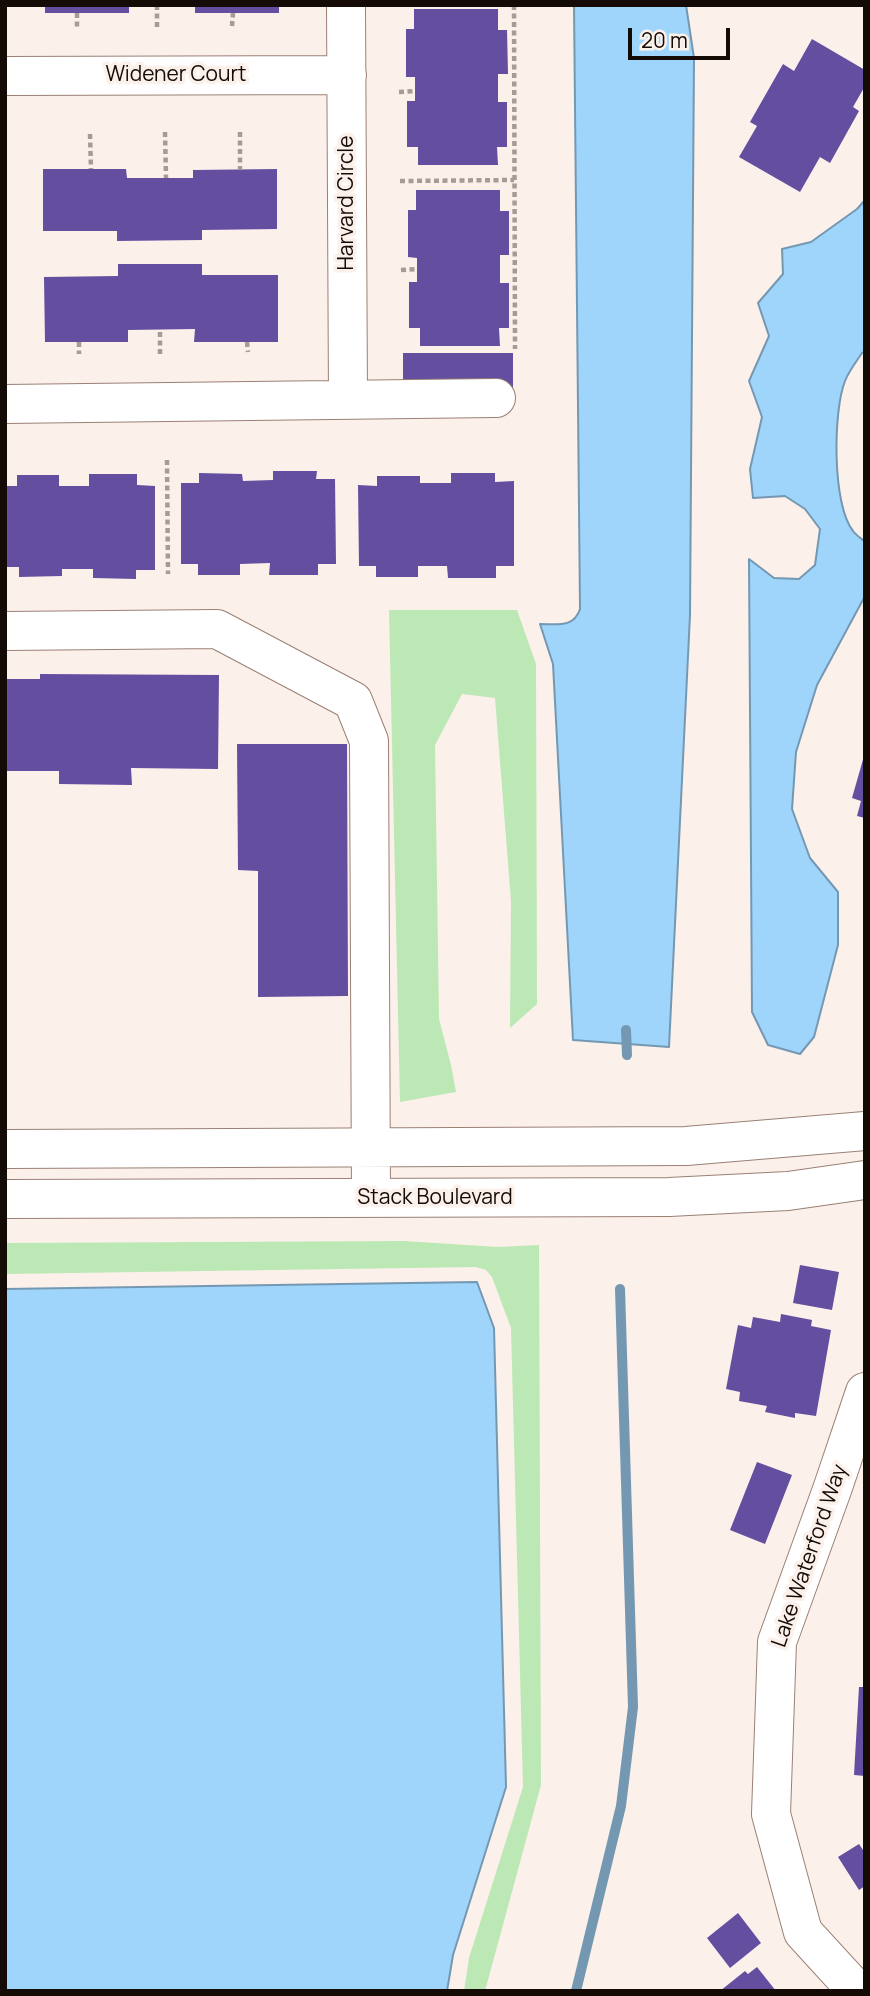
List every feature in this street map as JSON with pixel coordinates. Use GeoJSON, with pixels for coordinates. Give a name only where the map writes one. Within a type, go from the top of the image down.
{"type":"FeatureCollection","features":[{"type":"Feature","properties":{"kind":"street","name":"Harvard Circle"},"geometry":{"type":"LineString","coordinates":[[346,5],[348,400]]}},
{"type":"Feature","properties":{"kind":"street","name":"Widener Court"},"geometry":{"type":"LineString","coordinates":[[5,76],[347,75]]}},
{"type":"Feature","properties":{"kind":"street"},"geometry":{"type":"LineString","coordinates":[[5,404],[496,398]]}},
{"type":"Feature","properties":{"kind":"street"},"geometry":{"type":"LineString","coordinates":[[5,631],[217,629],[353,701],[369,741],[371,1198]]}},
{"type":"Feature","properties":{"kind":"street"},"geometry":{"type":"LineString","coordinates":[[5,1149],[686,1146],[865,1131]]}},
{"type":"Feature","properties":{"kind":"street","name":"Stack Boulevard"},"geometry":{"type":"LineString","coordinates":[[5,1199],[669,1197],[788,1191],[865,1180]]}},
{"type":"Feature","properties":{"kind":"street","name":"Lake Waterford Way"},"geometry":{"type":"LineString","coordinates":[[857,1991],[803,1932],[771,1814],[776,1642],[865,1392]]}},
{"type":"Feature","properties":{"kind":"path"},"geometry":{"type":"LineString","coordinates":[[157,5],[158,27]]}},
{"type":"Feature","properties":{"kind":"path"},"geometry":{"type":"LineString","coordinates":[[514,5],[515,349]]}},
{"type":"Feature","properties":{"kind":"path"},"geometry":{"type":"LineString","coordinates":[[77,13],[77,27]]}},
{"type":"Feature","properties":{"kind":"path"},"geometry":{"type":"LineString","coordinates":[[232,26],[233,13]]}},
{"type":"Feature","properties":{"kind":"path"},"geometry":{"type":"LineString","coordinates":[[399,92],[415,91]]}},
{"type":"Feature","properties":{"kind":"path"},"geometry":{"type":"LineString","coordinates":[[165,132],[166,178]]}},
{"type":"Feature","properties":{"kind":"path"},"geometry":{"type":"LineString","coordinates":[[240,132],[240,170]]}},
{"type":"Feature","properties":{"kind":"path"},"geometry":{"type":"LineString","coordinates":[[90,134],[91,169]]}},
{"type":"Feature","properties":{"kind":"path"},"geometry":{"type":"LineString","coordinates":[[400,181],[514,180]]}},
{"type":"Feature","properties":{"kind":"path"},"geometry":{"type":"LineString","coordinates":[[401,270],[417,269]]}},
{"type":"Feature","properties":{"kind":"path"},"geometry":{"type":"LineString","coordinates":[[160,330],[160,354]]}},
{"type":"Feature","properties":{"kind":"path"},"geometry":{"type":"LineString","coordinates":[[79,342],[79,354]]}},
{"type":"Feature","properties":{"kind":"path"},"geometry":{"type":"LineString","coordinates":[[247,342],[248,352]]}},
{"type":"Feature","properties":{"kind":"path"},"geometry":{"type":"LineString","coordinates":[[167,460],[168,574]]}},
{"type":"Feature","properties":{"kind":"green space"},"geometry":{"type":"Polygon","coordinates":[[[389,610],[517,610],[536,664],[537,1004],[510,1028],[511,901],[495,698],[462,694],[435,745],[439,1019],[456,1092],[400,1102],[389,610]]]}},
{"type":"Feature","properties":{"kind":"green space"},"geometry":{"type":"Polygon","coordinates":[[[404,1241],[498,1247],[539,1245],[541,1785],[485,1991],[464,1991],[469,1958],[523,1787],[511,1328],[492,1277],[486,1270],[476,1267],[5,1274],[5,1243],[404,1241]]]}},
{"type":"Feature","properties":{"kind":"water"},"geometry":{"type":"Polygon","coordinates":[[[574,5],[686,5],[694,58],[690,615],[669,1047],[573,1040],[553,664],[540,624],[569,622],[580,609],[574,5]]]}},
{"type":"Feature","properties":{"kind":"water"},"geometry":{"type":"Polygon","coordinates":[[[865,200],[865,351],[848,374],[841,395],[837,458],[841,501],[846,518],[853,531],[865,542],[865,596],[817,685],[796,752],[792,809],[810,858],[838,892],[838,945],[814,1037],[800,1054],[768,1045],[752,1012],[749,559],[774,578],[799,579],[815,565],[820,529],[805,509],[785,496],[753,498],[750,469],[762,417],[749,381],[769,336],[758,303],[783,274],[782,249],[811,242],[857,209],[865,200]]]}},
{"type":"Feature","properties":{"kind":"water"},"geometry":{"type":"Polygon","coordinates":[[[477,1282],[494,1328],[506,1787],[453,1955],[447,1991],[5,1991],[5,1289],[477,1282]]]}},
{"type":"Feature","properties":{"kind":"building"},"geometry":{"type":"Polygon","coordinates":[[[45,5],[129,5],[129,13],[45,13],[45,5]]]}},
{"type":"Feature","properties":{"kind":"building"},"geometry":{"type":"Polygon","coordinates":[[[195,5],[279,5],[279,13],[195,13],[195,5]]]}},
{"type":"Feature","properties":{"kind":"building"},"geometry":{"type":"Polygon","coordinates":[[[414,9],[498,9],[498,30],[507,30],[508,74],[498,74],[498,102],[507,102],[507,147],[497,147],[498,165],[418,165],[418,147],[407,147],[407,101],[415,101],[415,77],[406,77],[406,29],[414,29],[414,9]]]}},
{"type":"Feature","properties":{"kind":"building"},"geometry":{"type":"Polygon","coordinates":[[[812,39],[865,70],[865,86],[853,107],[859,111],[830,163],[820,157],[800,192],[739,157],[757,126],[750,122],[783,64],[794,71],[812,39]]]}},
{"type":"Feature","properties":{"kind":"building"},"geometry":{"type":"Polygon","coordinates":[[[43,169],[126,169],[127,178],[193,178],[193,170],[277,169],[277,229],[202,230],[202,240],[117,241],[117,231],[43,231],[43,169]]]}},
{"type":"Feature","properties":{"kind":"building"},"geometry":{"type":"Polygon","coordinates":[[[416,190],[500,190],[500,211],[509,211],[509,255],[500,255],[500,283],[509,283],[509,328],[499,328],[500,346],[420,346],[420,328],[409,328],[409,282],[417,282],[417,258],[408,257],[408,210],[416,210],[416,190]]]}},
{"type":"Feature","properties":{"kind":"building"},"geometry":{"type":"Polygon","coordinates":[[[118,264],[202,264],[202,275],[278,275],[278,342],[194,342],[195,329],[128,330],[128,342],[45,342],[44,277],[118,276],[118,264]]]}},
{"type":"Feature","properties":{"kind":"building"},"geometry":{"type":"Polygon","coordinates":[[[403,353],[513,353],[513,391],[403,392],[403,353]]]}},
{"type":"Feature","properties":{"kind":"building"},"geometry":{"type":"Polygon","coordinates":[[[273,471],[317,471],[316,479],[335,479],[336,564],[318,564],[318,575],[269,575],[270,563],[240,564],[240,575],[198,575],[198,564],[181,564],[181,483],[199,483],[199,473],[242,474],[243,481],[273,480],[273,471]]]}},
{"type":"Feature","properties":{"kind":"building"},"geometry":{"type":"Polygon","coordinates":[[[451,473],[495,473],[495,482],[514,481],[514,566],[496,566],[496,578],[448,578],[447,566],[418,566],[418,577],[376,577],[376,566],[359,566],[358,485],[377,486],[377,476],[420,476],[420,483],[451,483],[451,473]]]}},
{"type":"Feature","properties":{"kind":"building"},"geometry":{"type":"Polygon","coordinates":[[[89,474],[137,474],[137,485],[155,486],[155,570],[136,570],[136,579],[93,578],[93,569],[62,569],[62,576],[19,577],[19,567],[5,567],[5,486],[17,486],[17,475],[59,475],[59,486],[89,486],[89,474]]]}},
{"type":"Feature","properties":{"kind":"building"},"geometry":{"type":"Polygon","coordinates":[[[40,674],[219,675],[218,769],[131,768],[132,785],[59,784],[59,771],[5,771],[5,679],[40,679],[40,674]]]}},
{"type":"Feature","properties":{"kind":"building"},"geometry":{"type":"Polygon","coordinates":[[[237,744],[347,744],[348,996],[258,997],[258,871],[238,870],[237,744]]]}},
{"type":"Feature","properties":{"kind":"building"},"geometry":{"type":"Polygon","coordinates":[[[864,756],[865,818],[857,816],[861,801],[852,798],[864,756]]]}},
{"type":"Feature","properties":{"kind":"building"},"geometry":{"type":"Polygon","coordinates":[[[800,1265],[839,1272],[832,1310],[793,1303],[800,1265]]]}},
{"type":"Feature","properties":{"kind":"building"},"geometry":{"type":"Polygon","coordinates":[[[781,1314],[812,1320],[811,1326],[831,1330],[816,1416],[795,1413],[795,1418],[765,1412],[767,1406],[739,1401],[740,1392],[726,1389],[738,1325],[751,1328],[753,1317],[780,1322],[781,1314]]]}},
{"type":"Feature","properties":{"kind":"building"},"geometry":{"type":"Polygon","coordinates":[[[757,1462],[792,1475],[765,1544],[730,1530],[757,1462]]]}},
{"type":"Feature","properties":{"kind":"building"},"geometry":{"type":"Polygon","coordinates":[[[859,1687],[865,1687],[865,1776],[854,1775],[859,1687]]]}},
{"type":"Feature","properties":{"kind":"building"},"geometry":{"type":"Polygon","coordinates":[[[859,1844],[865,1853],[865,1886],[859,1890],[838,1857],[859,1844]]]}},
{"type":"Feature","properties":{"kind":"building"},"geometry":{"type":"Polygon","coordinates":[[[738,1913],[761,1943],[730,1968],[707,1938],[738,1913]]]}},
{"type":"Feature","properties":{"kind":"building"},"geometry":{"type":"Polygon","coordinates":[[[757,1967],[776,1991],[720,1991],[745,1971],[748,1974],[757,1967]]]}},
{"type":"Feature","properties":{"kind":"waterway"},"geometry":{"type":"LineString","coordinates":[[626,1030],[627,1055]]}},
{"type":"Feature","properties":{"kind":"waterway"},"geometry":{"type":"LineString","coordinates":[[576,1991],[621,1806],[633,1707],[620,1289]]}}]}
